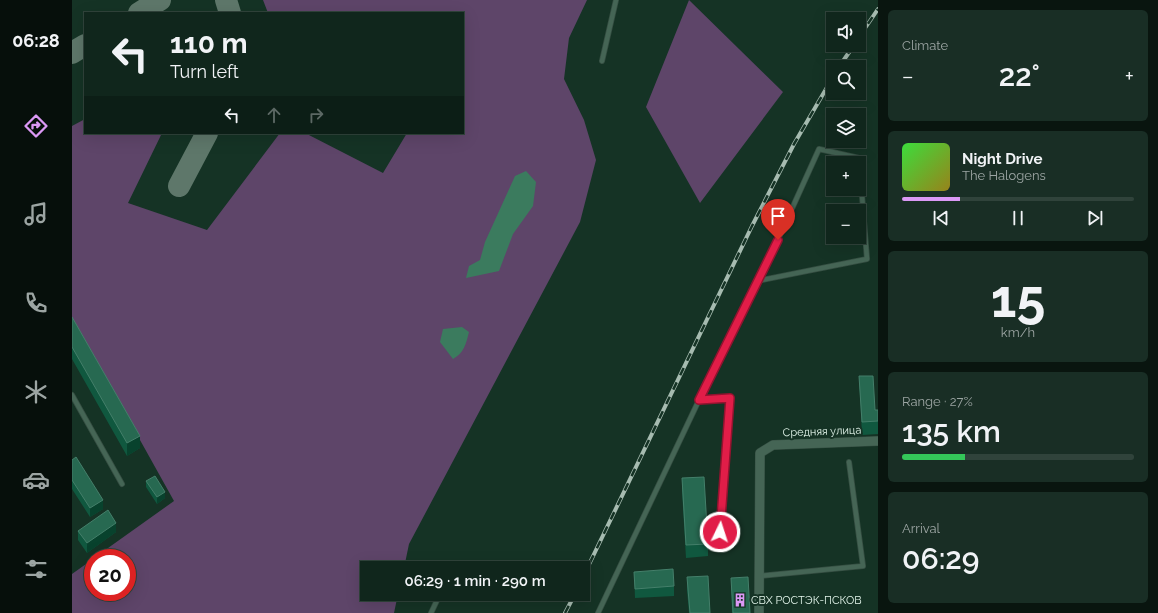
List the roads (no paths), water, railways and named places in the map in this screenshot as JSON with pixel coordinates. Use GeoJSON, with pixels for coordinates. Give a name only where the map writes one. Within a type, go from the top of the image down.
{"type":"FeatureCollection","features":[{"type":"Feature","properties":{"kind":"street","name":"Средняя улица"},"geometry":{"type":"LineString","coordinates":[[759,613],[760,453],[773,445],[878,441]]}},
{"type":"Feature","properties":{"kind":"lane"},"geometry":{"type":"LineString","coordinates":[[602,61],[616,0]]}},
{"type":"Feature","properties":{"kind":"lane"},"geometry":{"type":"LineString","coordinates":[[598,613],[699,400],[757,281],[766,266],[819,149],[859,158],[868,259],[757,281]]}},
{"type":"Feature","properties":{"kind":"lane"},"geometry":{"type":"LineString","coordinates":[[72,395],[122,484]]}},
{"type":"Feature","properties":{"kind":"lane"},"geometry":{"type":"LineString","coordinates":[[699,400],[730,398],[719,547]]}},
{"type":"Feature","properties":{"kind":"lane"},"geometry":{"type":"LineString","coordinates":[[759,576],[863,566],[849,462]]}},
{"type":"Feature","properties":{"kind":"lane"},"geometry":{"type":"LineString","coordinates":[[431,613],[437,601]]}},
{"type":"Feature","properties":{"kind":"railway"},"geometry":{"type":"LineString","coordinates":[[866,27],[878,9]]}},
{"type":"Feature","properties":{"kind":"railway"},"geometry":{"type":"LineString","coordinates":[[844,60],[849,52]]}},
{"type":"Feature","properties":{"kind":"railway"},"geometry":{"type":"LineString","coordinates":[[590,562],[752,226],[794,144],[826,89]]}},
{"type":"Feature","properties":{"kind":"railway"},"geometry":{"type":"LineString","coordinates":[[565,613],[571,601]]}},
{"type":"Feature","properties":{"kind":"place","name":"СВХ РОСТЭК-ПСКОВ"},"geometry":{"type":"Point","coordinates":[740,600]}}]}
